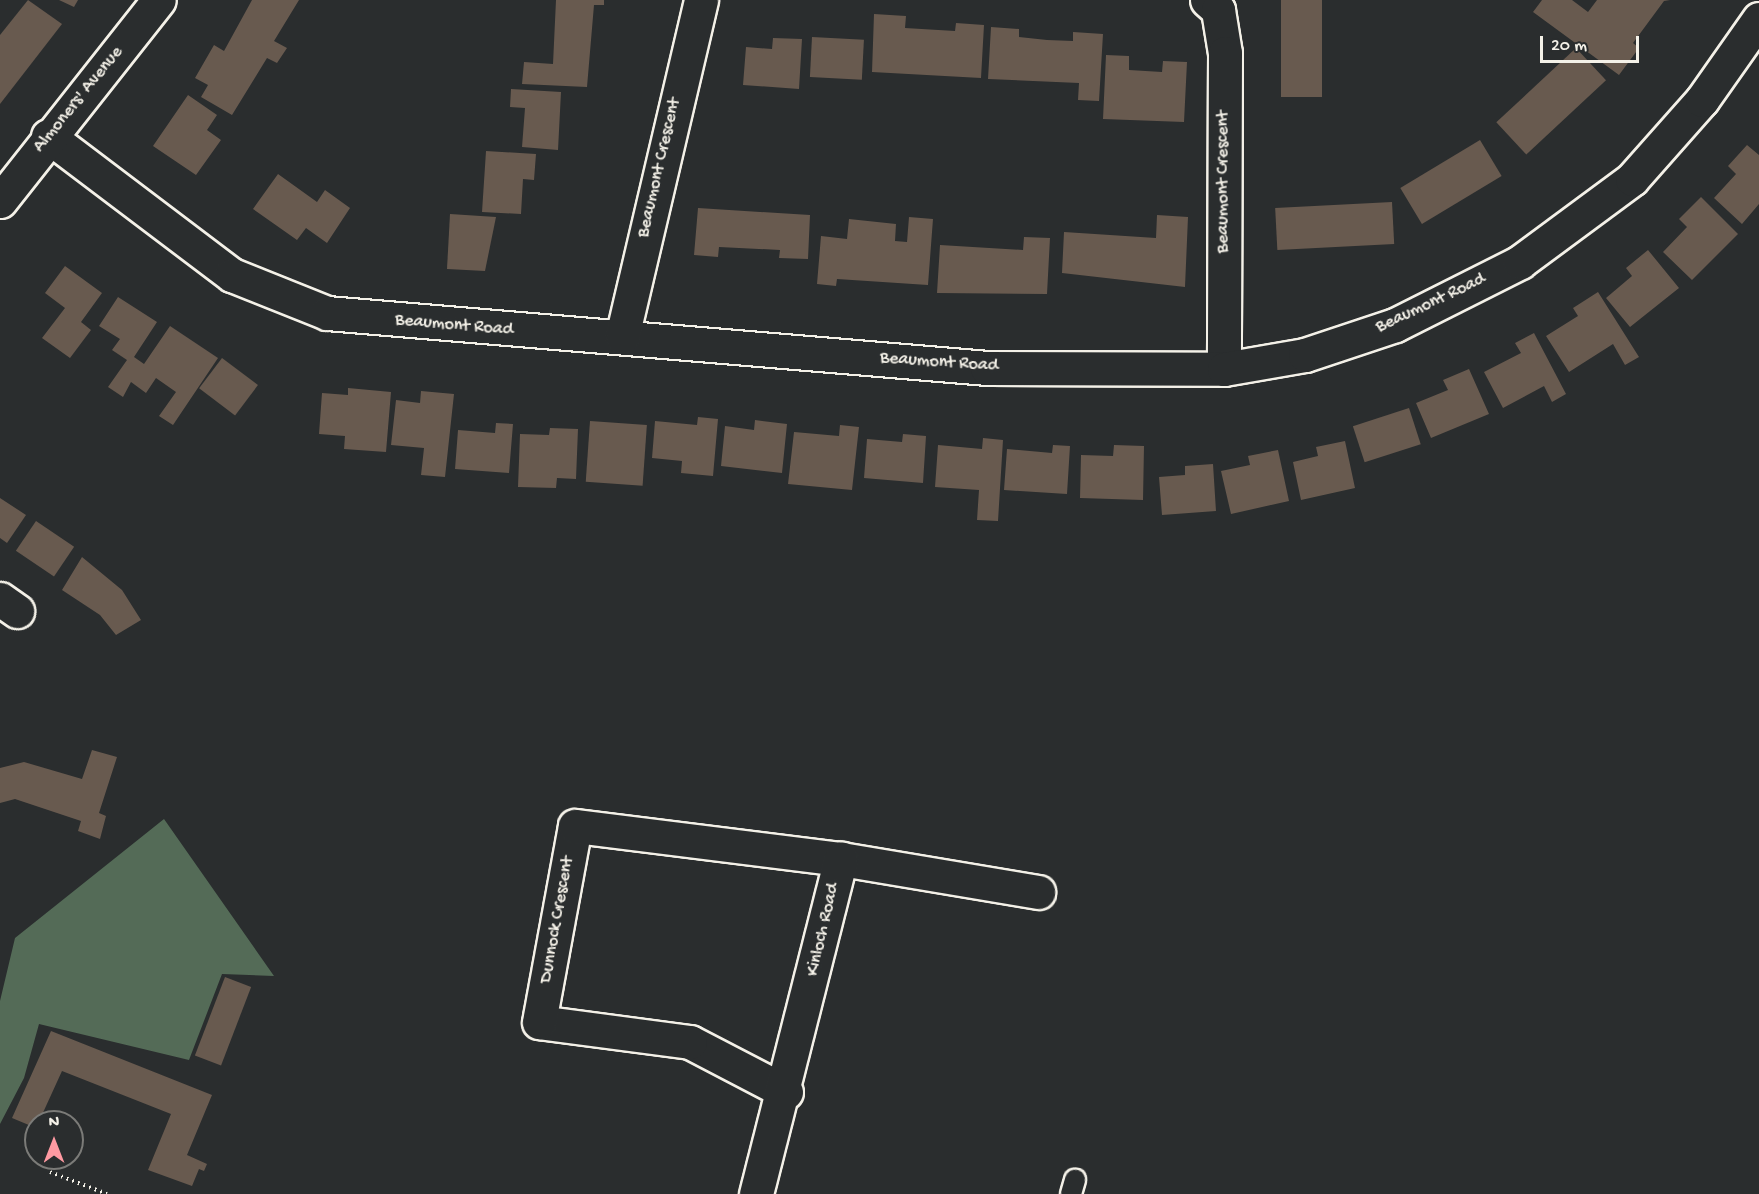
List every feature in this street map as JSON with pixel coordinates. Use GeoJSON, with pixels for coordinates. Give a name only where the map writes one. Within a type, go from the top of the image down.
{"type":"FeatureCollection","features":[{"type":"Feature","properties":{"kind":"street","name":"Almoners' Avenue"},"geometry":{"type":"LineString","coordinates":[[0,201],[48,136],[159,0]]}},
{"type":"Feature","properties":{"kind":"street","name":"Beaumont Crescent"},"geometry":{"type":"LineString","coordinates":[[622,337],[701,0]]}},
{"type":"Feature","properties":{"kind":"street","name":"Beaumont Crescent"},"geometry":{"type":"LineString","coordinates":[[1207,0],[1218,10],[1225,53],[1224,369]]}},
{"type":"Feature","properties":{"kind":"street","name":"Beaumont Road"},"geometry":{"type":"LineString","coordinates":[[48,136],[232,275],[327,313],[987,368],[1224,369],[1305,355],[1395,325],[1520,261],[1632,179],[1702,100],[1759,19]]}},
{"type":"Feature","properties":{"kind":"street","name":"Dunnock Crescent"},"geometry":{"type":"LineString","coordinates":[[786,1092],[690,1042],[539,1022],[575,826],[841,859]]}},
{"type":"Feature","properties":{"kind":"street","name":"Kinloch Road"},"geometry":{"type":"LineString","coordinates":[[756,1194],[786,1092],[841,859],[1038,892]]}},
{"type":"Feature","properties":{"kind":"path"},"geometry":{"type":"LineString","coordinates":[[50,1172],[106,1194]]}},
{"type":"Feature","properties":{"kind":"green space"},"geometry":{"type":"Polygon","coordinates":[[[164,819],[274,976],[222,974],[189,1060],[39,1024],[24,1078],[0,1124],[0,1001],[15,938],[164,819]]]}},
{"type":"Feature","properties":{"kind":"building"},"geometry":{"type":"Polygon","coordinates":[[[28,0],[62,24],[0,104],[0,35],[28,0]]]}},
{"type":"Feature","properties":{"kind":"building"},"geometry":{"type":"Polygon","coordinates":[[[59,0],[78,0],[74,7],[59,0]]]}},
{"type":"Feature","properties":{"kind":"building"},"geometry":{"type":"Polygon","coordinates":[[[252,0],[299,0],[274,41],[287,48],[277,63],[267,58],[232,115],[201,97],[208,85],[195,78],[214,45],[224,51],[252,0]]]}},
{"type":"Feature","properties":{"kind":"building"},"geometry":{"type":"Polygon","coordinates":[[[556,0],[604,0],[604,5],[594,5],[587,87],[522,84],[524,62],[553,64],[556,0]]]}},
{"type":"Feature","properties":{"kind":"building"},"geometry":{"type":"Polygon","coordinates":[[[1281,0],[1322,0],[1322,97],[1281,97],[1281,0]]]}},
{"type":"Feature","properties":{"kind":"building"},"geometry":{"type":"Polygon","coordinates":[[[1542,0],[1572,0],[1588,12],[1597,0],[1670,0],[1664,1],[1633,43],[1639,48],[1619,75],[1533,12],[1542,0]]]}},
{"type":"Feature","properties":{"kind":"building"},"geometry":{"type":"Polygon","coordinates":[[[874,14],[906,16],[905,28],[955,31],[956,23],[984,25],[981,78],[872,72],[874,14]]]}},
{"type":"Feature","properties":{"kind":"building"},"geometry":{"type":"Polygon","coordinates":[[[991,27],[1019,29],[1019,37],[1047,40],[1073,41],[1073,32],[1103,34],[1099,101],[1078,100],[1079,83],[988,79],[991,27]]]}},
{"type":"Feature","properties":{"kind":"building"},"geometry":{"type":"Polygon","coordinates":[[[812,37],[864,40],[862,80],[810,77],[812,37]]]}},
{"type":"Feature","properties":{"kind":"building"},"geometry":{"type":"Polygon","coordinates":[[[773,38],[802,39],[799,89],[743,85],[746,47],[772,49],[773,38]]]}},
{"type":"Feature","properties":{"kind":"building"},"geometry":{"type":"Polygon","coordinates":[[[1576,48],[1606,80],[1526,155],[1496,122],[1576,48]]]}},
{"type":"Feature","properties":{"kind":"building"},"geometry":{"type":"Polygon","coordinates":[[[1106,55],[1129,56],[1129,70],[1162,72],[1163,61],[1187,62],[1184,122],[1103,119],[1106,55]]]}},
{"type":"Feature","properties":{"kind":"building"},"geometry":{"type":"Polygon","coordinates":[[[511,89],[561,92],[558,150],[522,147],[525,108],[510,107],[511,89]]]}},
{"type":"Feature","properties":{"kind":"building"},"geometry":{"type":"Polygon","coordinates":[[[188,95],[217,115],[207,130],[221,140],[196,175],[153,146],[188,95]]]}},
{"type":"Feature","properties":{"kind":"building"},"geometry":{"type":"Polygon","coordinates":[[[1480,140],[1502,176],[1422,224],[1400,188],[1480,140]]]}},
{"type":"Feature","properties":{"kind":"building"},"geometry":{"type":"Polygon","coordinates":[[[1747,145],[1759,155],[1759,204],[1742,224],[1714,198],[1736,174],[1728,166],[1747,145]]]}},
{"type":"Feature","properties":{"kind":"building"},"geometry":{"type":"Polygon","coordinates":[[[486,151],[536,154],[534,180],[523,179],[521,214],[482,212],[486,151]]]}},
{"type":"Feature","properties":{"kind":"building"},"geometry":{"type":"Polygon","coordinates":[[[278,174],[317,202],[325,190],[350,208],[327,243],[306,228],[297,240],[253,209],[278,174]]]}},
{"type":"Feature","properties":{"kind":"building"},"geometry":{"type":"Polygon","coordinates":[[[1701,197],[1738,234],[1692,280],[1663,252],[1687,227],[1679,219],[1701,197]]]}},
{"type":"Feature","properties":{"kind":"building"},"geometry":{"type":"Polygon","coordinates":[[[1392,202],[1394,244],[1277,250],[1275,208],[1392,202]]]}},
{"type":"Feature","properties":{"kind":"building"},"geometry":{"type":"Polygon","coordinates":[[[698,208],[810,215],[808,259],[779,258],[780,250],[719,247],[718,257],[694,255],[698,208]]]}},
{"type":"Feature","properties":{"kind":"building"},"geometry":{"type":"Polygon","coordinates":[[[450,214],[496,217],[485,271],[447,269],[450,214]]]}},
{"type":"Feature","properties":{"kind":"building"},"geometry":{"type":"Polygon","coordinates":[[[1157,215],[1188,217],[1185,287],[1062,273],[1064,232],[1156,238],[1157,215]]]}},
{"type":"Feature","properties":{"kind":"building"},"geometry":{"type":"Polygon","coordinates":[[[909,217],[933,219],[928,285],[837,279],[836,286],[817,284],[821,236],[847,239],[849,219],[896,224],[895,241],[907,242],[909,217]]]}},
{"type":"Feature","properties":{"kind":"building"},"geometry":{"type":"Polygon","coordinates":[[[1024,237],[1050,238],[1047,294],[937,293],[940,245],[1023,250],[1024,237]]]}},
{"type":"Feature","properties":{"kind":"building"},"geometry":{"type":"Polygon","coordinates":[[[1648,250],[1679,288],[1630,327],[1606,298],[1632,276],[1626,268],[1648,250]]]}},
{"type":"Feature","properties":{"kind":"building"},"geometry":{"type":"Polygon","coordinates":[[[65,266],[102,293],[81,322],[91,330],[70,358],[42,338],[65,308],[45,293],[65,266]]]}},
{"type":"Feature","properties":{"kind":"building"},"geometry":{"type":"Polygon","coordinates":[[[1598,292],[1639,357],[1625,365],[1613,344],[1569,372],[1546,336],[1578,316],[1573,308],[1598,292]]]}},
{"type":"Feature","properties":{"kind":"building"},"geometry":{"type":"Polygon","coordinates":[[[118,297],[157,322],[134,357],[144,364],[170,326],[218,358],[173,425],[159,416],[176,392],[156,378],[146,393],[131,382],[123,397],[108,387],[127,360],[112,350],[120,339],[99,326],[118,297]]]}},
{"type":"Feature","properties":{"kind":"building"},"geometry":{"type":"Polygon","coordinates":[[[1534,333],[1566,394],[1552,402],[1544,386],[1503,408],[1484,372],[1521,353],[1515,343],[1534,333]]]}},
{"type":"Feature","properties":{"kind":"building"},"geometry":{"type":"Polygon","coordinates":[[[222,358],[258,385],[235,415],[199,388],[222,358]]]}},
{"type":"Feature","properties":{"kind":"building"},"geometry":{"type":"Polygon","coordinates":[[[1469,369],[1489,414],[1431,438],[1416,403],[1448,390],[1443,380],[1469,369]]]}},
{"type":"Feature","properties":{"kind":"building"},"geometry":{"type":"Polygon","coordinates":[[[348,388],[391,392],[386,452],[344,449],[345,436],[319,434],[322,393],[348,395],[348,388]]]}},
{"type":"Feature","properties":{"kind":"building"},"geometry":{"type":"Polygon","coordinates":[[[421,391],[454,394],[445,477],[421,475],[424,448],[391,445],[396,400],[420,403],[421,391]]]}},
{"type":"Feature","properties":{"kind":"building"},"geometry":{"type":"Polygon","coordinates":[[[1409,408],[1421,444],[1365,462],[1353,426],[1409,408]]]}},
{"type":"Feature","properties":{"kind":"building"},"geometry":{"type":"Polygon","coordinates":[[[698,417],[718,419],[713,476],[681,473],[682,461],[652,458],[655,421],[697,425],[698,417]]]}},
{"type":"Feature","properties":{"kind":"building"},"geometry":{"type":"Polygon","coordinates":[[[755,420],[787,424],[782,473],[721,466],[725,426],[754,430],[755,420]]]}},
{"type":"Feature","properties":{"kind":"building"},"geometry":{"type":"Polygon","coordinates":[[[590,421],[647,425],[643,486],[586,482],[590,421]]]}},
{"type":"Feature","properties":{"kind":"building"},"geometry":{"type":"Polygon","coordinates":[[[496,423],[513,424],[509,473],[455,469],[458,430],[495,433],[496,423]]]}},
{"type":"Feature","properties":{"kind":"building"},"geometry":{"type":"Polygon","coordinates":[[[840,425],[859,427],[852,490],[788,484],[794,432],[839,436],[840,425]]]}},
{"type":"Feature","properties":{"kind":"building"},"geometry":{"type":"Polygon","coordinates":[[[550,428],[578,429],[576,479],[557,478],[556,488],[518,487],[520,434],[549,435],[550,428]]]}},
{"type":"Feature","properties":{"kind":"building"},"geometry":{"type":"Polygon","coordinates":[[[903,434],[926,436],[923,483],[864,478],[867,439],[902,442],[903,434]]]}},
{"type":"Feature","properties":{"kind":"building"},"geometry":{"type":"Polygon","coordinates":[[[983,438],[1003,440],[998,521],[977,520],[979,490],[935,487],[938,445],[982,449],[983,438]]]}},
{"type":"Feature","properties":{"kind":"building"},"geometry":{"type":"Polygon","coordinates":[[[1345,441],[1355,488],[1301,500],[1293,462],[1318,456],[1316,447],[1345,441]]]}},
{"type":"Feature","properties":{"kind":"building"},"geometry":{"type":"Polygon","coordinates":[[[1053,445],[1070,446],[1067,494],[1004,490],[1007,449],[1052,453],[1053,445]]]}},
{"type":"Feature","properties":{"kind":"building"},"geometry":{"type":"Polygon","coordinates":[[[1114,445],[1144,446],[1143,500],[1080,498],[1081,455],[1113,456],[1114,445]]]}},
{"type":"Feature","properties":{"kind":"building"},"geometry":{"type":"Polygon","coordinates":[[[1278,450],[1289,501],[1231,514],[1221,471],[1250,465],[1248,456],[1278,450]]]}},
{"type":"Feature","properties":{"kind":"building"},"geometry":{"type":"Polygon","coordinates":[[[1213,464],[1216,511],[1162,515],[1159,477],[1185,475],[1185,466],[1213,464]]]}},
{"type":"Feature","properties":{"kind":"building"},"geometry":{"type":"Polygon","coordinates":[[[0,498],[26,515],[7,543],[0,538],[0,498]]]}},
{"type":"Feature","properties":{"kind":"building"},"geometry":{"type":"Polygon","coordinates":[[[36,521],[74,547],[54,577],[16,551],[36,521]]]}},
{"type":"Feature","properties":{"kind":"building"},"geometry":{"type":"Polygon","coordinates":[[[82,557],[122,590],[141,620],[116,635],[100,615],[62,590],[82,557]]]}},
{"type":"Feature","properties":{"kind":"building"},"geometry":{"type":"Polygon","coordinates":[[[92,750],[117,757],[99,813],[106,816],[100,839],[78,831],[81,821],[15,799],[0,803],[0,768],[24,762],[82,779],[92,750]]]}},
{"type":"Feature","properties":{"kind":"building"},"geometry":{"type":"Polygon","coordinates":[[[225,977],[251,987],[221,1065],[195,1055],[225,977]]]}},
{"type":"Feature","properties":{"kind":"building"},"geometry":{"type":"Polygon","coordinates":[[[51,1031],[212,1095],[187,1155],[207,1164],[204,1171],[199,1169],[192,1186],[148,1170],[171,1114],[62,1071],[44,1110],[24,1110],[24,1123],[12,1118],[51,1031]]]}}]}
